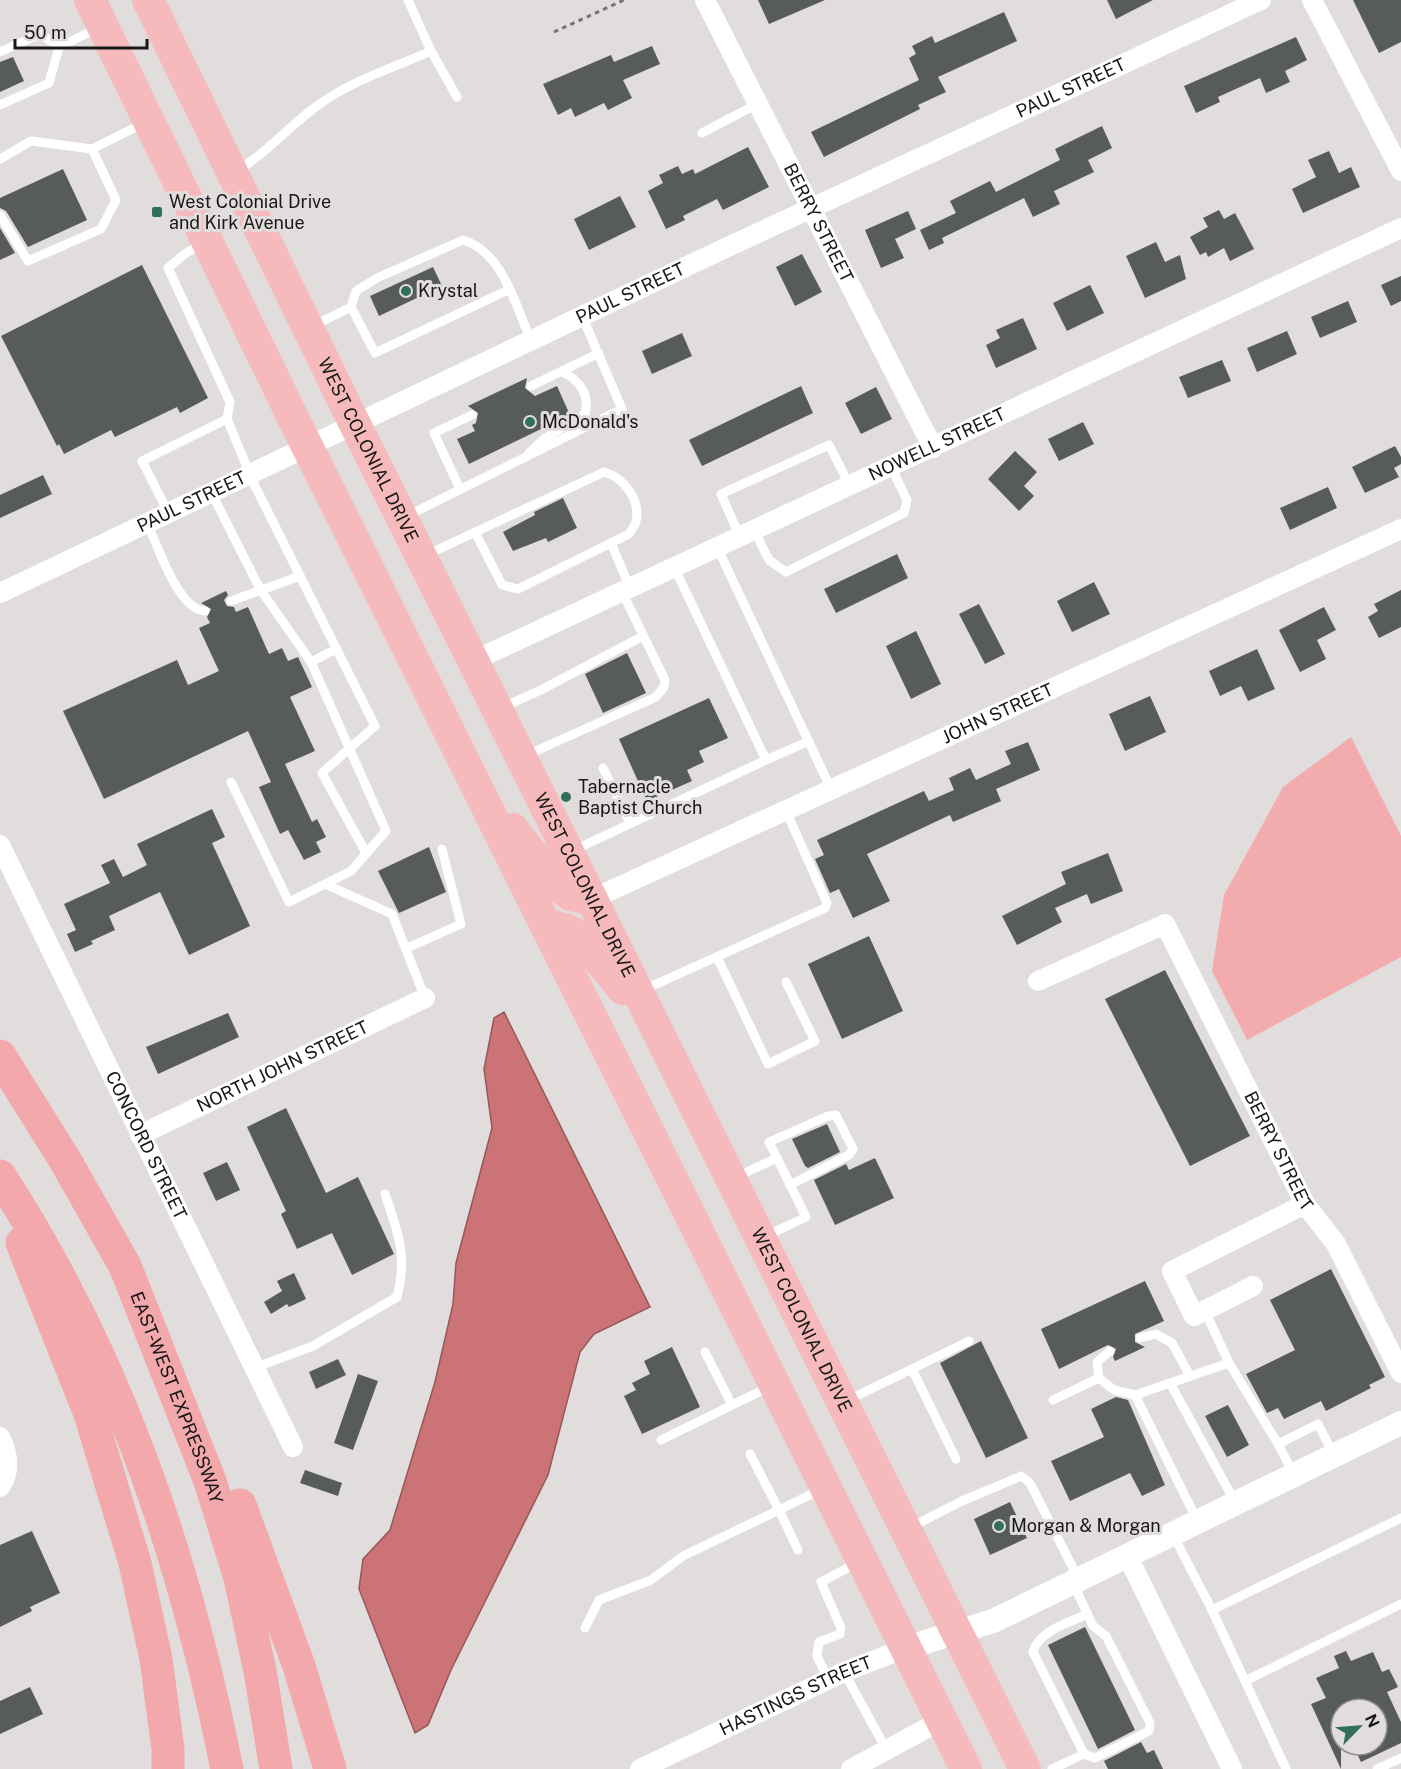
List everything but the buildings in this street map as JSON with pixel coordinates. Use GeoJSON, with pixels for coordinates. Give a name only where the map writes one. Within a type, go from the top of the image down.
{"type":"FeatureCollection","features":[{"type":"Feature","properties":{"kind":"highway","name":"WEST COLONIAL DRIVE"},"geometry":{"type":"LineString","coordinates":[[148,0],[473,661],[1025,1769]]}},
{"type":"Feature","properties":{"kind":"highway"},"geometry":{"type":"LineString","coordinates":[[96,13],[307,446],[966,1769]]}},
{"type":"Feature","properties":{"kind":"highway"},"geometry":{"type":"LineString","coordinates":[[472,776],[556,885],[570,896],[592,899]]}},
{"type":"Feature","properties":{"kind":"highway"},"geometry":{"type":"LineString","coordinates":[[545,924],[568,930],[580,937],[659,1035]]}},
{"type":"Feature","properties":{"kind":"highway","name":"EAST-WEST EXPRESSWAY"},"geometry":{"type":"LineString","coordinates":[[0,1056],[66,1160],[125,1266],[210,1481],[240,1578],[260,1671],[276,1769]]}},
{"type":"Feature","properties":{"kind":"highway"},"geometry":{"type":"LineString","coordinates":[[0,1176],[41,1239],[86,1325],[132,1429],[178,1566],[209,1678],[227,1769]]}},
{"type":"Feature","properties":{"kind":"highway"},"geometry":{"type":"LineString","coordinates":[[0,1188],[90,1414],[135,1563],[156,1659],[168,1749],[168,1769]]}},
{"type":"Feature","properties":{"kind":"highway"},"geometry":{"type":"LineString","coordinates":[[125,1266],[205,1410],[299,1666],[330,1769]]}},
{"type":"Feature","properties":{"kind":"street","name":"BERRY STREET"},"geometry":{"type":"LineString","coordinates":[[705,0],[933,448]]}},
{"type":"Feature","properties":{"kind":"street","name":"PAUL STREET"},"geometry":{"type":"LineString","coordinates":[[0,593],[582,316],[1261,0]]}},
{"type":"Feature","properties":{"kind":"street"},"geometry":{"type":"LineString","coordinates":[[1312,0],[1401,171]]}},
{"type":"Feature","properties":{"kind":"street","name":"NOWELL STREET"},"geometry":{"type":"LineString","coordinates":[[473,661],[1401,228]]}},
{"type":"Feature","properties":{"kind":"street","name":"JOHN STREET"},"geometry":{"type":"LineString","coordinates":[[592,899],[1401,529]]}},
{"type":"Feature","properties":{"kind":"street","name":"CONCORD STREET"},"geometry":{"type":"LineString","coordinates":[[0,844],[293,1447]]}},
{"type":"Feature","properties":{"kind":"street","name":"BERRY STREET"},"geometry":{"type":"LineString","coordinates":[[1038,981],[1166,924],[1305,1204],[1336,1245],[1401,1373]]}},
{"type":"Feature","properties":{"kind":"street","name":"NORTH JOHN STREET"},"geometry":{"type":"LineString","coordinates":[[140,1135],[425,998]]}},
{"type":"Feature","properties":{"kind":"street"},"geometry":{"type":"LineString","coordinates":[[1253,1286],[1194,1316],[1172,1271],[1305,1204]]}},
{"type":"Feature","properties":{"kind":"street","name":"HASTINGS STREET"},"geometry":{"type":"LineString","coordinates":[[640,1769],[836,1675],[906,1648],[993,1621],[1400,1425]]}},
{"type":"Feature","properties":{"kind":"street"},"geometry":{"type":"LineString","coordinates":[[0,1437],[8,1464],[5,1480],[0,1487]]}},
{"type":"Feature","properties":{"kind":"street"},"geometry":{"type":"LineString","coordinates":[[1128,1557],[1232,1769]]}},
{"type":"Feature","properties":{"kind":"street"},"geometry":{"type":"LineString","coordinates":[[851,1769],[942,1720]]}},
{"type":"Feature","properties":{"kind":"lane"},"geometry":{"type":"LineString","coordinates":[[408,0],[430,51],[457,97]]}},
{"type":"Feature","properties":{"kind":"lane"},"geometry":{"type":"LineString","coordinates":[[0,105],[49,83],[59,46],[96,13]]}},
{"type":"Feature","properties":{"kind":"lane"},"geometry":{"type":"LineString","coordinates":[[0,52],[40,34],[59,46]]}},
{"type":"Feature","properties":{"kind":"lane"},"geometry":{"type":"LineString","coordinates":[[232,173],[253,161],[317,105],[343,89],[430,51]]}},
{"type":"Feature","properties":{"kind":"lane"},"geometry":{"type":"LineString","coordinates":[[702,133],[757,104]]}},
{"type":"Feature","properties":{"kind":"lane"},"geometry":{"type":"LineString","coordinates":[[0,159],[31,141],[92,149],[149,120]]}},
{"type":"Feature","properties":{"kind":"lane"},"geometry":{"type":"LineString","coordinates":[[0,215],[28,261],[101,229],[116,200],[92,149]]}},
{"type":"Feature","properties":{"kind":"lane"},"geometry":{"type":"LineString","coordinates":[[508,290],[375,353],[351,307],[356,291],[377,278],[463,240],[477,244],[492,258],[508,290],[531,340]]}},
{"type":"Feature","properties":{"kind":"lane"},"geometry":{"type":"LineString","coordinates":[[208,242],[186,253],[168,268],[230,402],[227,419],[249,473],[375,726],[322,773],[366,853]]}},
{"type":"Feature","properties":{"kind":"lane"},"geometry":{"type":"LineString","coordinates":[[309,329],[351,307]]}},
{"type":"Feature","properties":{"kind":"lane"},"geometry":{"type":"LineString","coordinates":[[403,518],[622,409],[582,316]]}},
{"type":"Feature","properties":{"kind":"lane"},"geometry":{"type":"LineString","coordinates":[[531,386],[599,353]]}},
{"type":"Feature","properties":{"kind":"lane"},"geometry":{"type":"LineString","coordinates":[[523,459],[545,438],[585,414],[587,404],[582,388],[575,378],[562,372]]}},
{"type":"Feature","properties":{"kind":"lane"},"geometry":{"type":"LineString","coordinates":[[460,489],[434,434],[472,415]]}},
{"type":"Feature","properties":{"kind":"lane"},"geometry":{"type":"LineString","coordinates":[[168,512],[142,461],[227,419]]}},
{"type":"Feature","properties":{"kind":"lane"},"geometry":{"type":"LineString","coordinates":[[850,486],[829,445],[721,494],[747,533],[769,560],[786,572],[904,513],[907,500],[891,467]]}},
{"type":"Feature","properties":{"kind":"lane"},"geometry":{"type":"LineString","coordinates":[[422,557],[475,532],[604,472],[623,480],[636,506],[636,521],[629,534],[518,589],[502,585],[475,532]]}},
{"type":"Feature","properties":{"kind":"lane"},"geometry":{"type":"LineString","coordinates":[[211,492],[260,589],[311,662],[351,747],[386,831],[351,871],[289,902],[231,782]]}},
{"type":"Feature","properties":{"kind":"lane"},"geometry":{"type":"LineString","coordinates":[[147,523],[157,551],[189,606],[205,611]]}},
{"type":"Feature","properties":{"kind":"lane"},"geometry":{"type":"LineString","coordinates":[[522,757],[656,697],[664,687],[665,680],[643,636],[611,543]]}},
{"type":"Feature","properties":{"kind":"lane"},"geometry":{"type":"LineString","coordinates":[[717,547],[831,789]]}},
{"type":"Feature","properties":{"kind":"lane"},"geometry":{"type":"LineString","coordinates":[[674,567],[766,760]]}},
{"type":"Feature","properties":{"kind":"lane"},"geometry":{"type":"LineString","coordinates":[[231,601],[300,576]]}},
{"type":"Feature","properties":{"kind":"lane"},"geometry":{"type":"LineString","coordinates":[[498,710],[643,636]]}},
{"type":"Feature","properties":{"kind":"lane"},"geometry":{"type":"LineString","coordinates":[[311,662],[336,649]]}},
{"type":"Feature","properties":{"kind":"lane"},"geometry":{"type":"LineString","coordinates":[[569,852],[809,741]]}},
{"type":"Feature","properties":{"kind":"lane"},"geometry":{"type":"LineString","coordinates":[[603,768],[630,824]]}},
{"type":"Feature","properties":{"kind":"lane"},"geometry":{"type":"LineString","coordinates":[[638,992],[825,908],[827,903],[786,811]]}},
{"type":"Feature","properties":{"kind":"lane"},"geometry":{"type":"LineString","coordinates":[[407,948],[461,924],[442,849]]}},
{"type":"Feature","properties":{"kind":"lane"},"geometry":{"type":"LineString","coordinates":[[325,884],[392,914],[425,998]]}},
{"type":"Feature","properties":{"kind":"lane"},"geometry":{"type":"LineString","coordinates":[[717,957],[768,1064],[815,1041],[786,982]]}},
{"type":"Feature","properties":{"kind":"lane"},"geometry":{"type":"LineString","coordinates":[[761,1239],[806,1217],[790,1185],[769,1142],[828,1116],[836,1115],[853,1149],[849,1155],[790,1185]]}},
{"type":"Feature","properties":{"kind":"lane"},"geometry":{"type":"LineString","coordinates":[[731,1180],[777,1158]]}},
{"type":"Feature","properties":{"kind":"lane"},"geometry":{"type":"LineString","coordinates":[[254,1368],[313,1346],[397,1297],[402,1280],[403,1251],[385,1194]]}},
{"type":"Feature","properties":{"kind":"lane"},"geometry":{"type":"LineString","coordinates":[[1205,1311],[1229,1363],[1294,1475]]}},
{"type":"Feature","properties":{"kind":"lane"},"geometry":{"type":"LineString","coordinates":[[1140,1338],[1156,1334],[1172,1343],[1190,1376]]}},
{"type":"Feature","properties":{"kind":"lane"},"geometry":{"type":"LineString","coordinates":[[843,1403],[969,1341]]}},
{"type":"Feature","properties":{"kind":"lane"},"geometry":{"type":"LineString","coordinates":[[705,1352],[732,1405]]}},
{"type":"Feature","properties":{"kind":"lane"},"geometry":{"type":"LineString","coordinates":[[1110,1352],[1097,1362],[1099,1378],[1114,1390],[1136,1395],[1229,1363]]}},
{"type":"Feature","properties":{"kind":"lane"},"geometry":{"type":"LineString","coordinates":[[912,1369],[956,1459]]}},
{"type":"Feature","properties":{"kind":"lane"},"geometry":{"type":"LineString","coordinates":[[1053,1400],[1099,1378]]}},
{"type":"Feature","properties":{"kind":"lane"},"geometry":{"type":"LineString","coordinates":[[1170,1383],[1236,1504]]}},
{"type":"Feature","properties":{"kind":"lane"},"geometry":{"type":"LineString","coordinates":[[661,1440],[774,1384]]}},
{"type":"Feature","properties":{"kind":"lane"},"geometry":{"type":"LineString","coordinates":[[1136,1395],[1198,1522]]}},
{"type":"Feature","properties":{"kind":"lane"},"geometry":{"type":"LineString","coordinates":[[1278,1444],[1318,1424],[1334,1455]]}},
{"type":"Feature","properties":{"kind":"lane"},"geometry":{"type":"LineString","coordinates":[[750,1454],[798,1550]]}},
{"type":"Feature","properties":{"kind":"lane"},"geometry":{"type":"LineString","coordinates":[[906,1529],[962,1501],[1021,1476],[1030,1483],[1076,1581],[1087,1614],[1093,1626],[1106,1636],[1150,1723],[1149,1731],[1095,1758],[1084,1754],[1033,1652],[1035,1643],[1045,1635],[1087,1614]]}},
{"type":"Feature","properties":{"kind":"lane"},"geometry":{"type":"LineString","coordinates":[[585,1628],[599,1600],[651,1580],[683,1556],[825,1488]]}},
{"type":"Feature","properties":{"kind":"lane"},"geometry":{"type":"LineString","coordinates":[[1212,1610],[1401,1518]]}},
{"type":"Feature","properties":{"kind":"lane"},"geometry":{"type":"LineString","coordinates":[[1173,1535],[1212,1610],[1286,1769]]}},
{"type":"Feature","properties":{"kind":"lane"},"geometry":{"type":"LineString","coordinates":[[861,1560],[821,1582],[841,1628],[840,1634],[819,1642],[817,1656],[836,1675],[886,1749]]}},
{"type":"Feature","properties":{"kind":"lane"},"geometry":{"type":"LineString","coordinates":[[1245,1681],[1401,1604]]}},
{"type":"Feature","properties":{"kind":"lane"},"geometry":{"type":"LineString","coordinates":[[1052,1769],[1084,1754]]}},
{"type":"Feature","properties":{"kind":"lane"},"geometry":{"type":"LineString","coordinates":[[1377,1769],[1401,1758]]}},
{"type":"Feature","properties":{"kind":"path"},"geometry":{"type":"LineString","coordinates":[[554,32],[624,0]]}},
{"type":"Feature","properties":{"kind":"shaded area"},"geometry":{"type":"Polygon","coordinates":[[[1351,737],[1401,836],[1401,957],[1247,1040],[1212,971],[1224,895],[1283,787],[1351,737]]]}},
{"type":"Feature","properties":{"kind":"shaded area"},"geometry":{"type":"Polygon","coordinates":[[[504,1012],[650,1307],[594,1334],[580,1352],[548,1475],[451,1670],[428,1725],[415,1733],[359,1589],[363,1559],[390,1530],[435,1382],[453,1304],[456,1263],[492,1128],[484,1069],[494,1018],[504,1012]]]}},
{"type":"Feature","properties":{"kind":"place","name":"West Colonial Drive and Kirk Avenue"},"geometry":{"type":"Point","coordinates":[157,212]}},
{"type":"Feature","properties":{"kind":"place","name":"Krystal"},"geometry":{"type":"Point","coordinates":[406,291]}},
{"type":"Feature","properties":{"kind":"place","name":"McDonald's"},"geometry":{"type":"Point","coordinates":[530,422]}},
{"type":"Feature","properties":{"kind":"place","name":"Tabernacle Baptist Church"},"geometry":{"type":"Point","coordinates":[566,797]}},
{"type":"Feature","properties":{"kind":"place","name":"Morgan & Morgan"},"geometry":{"type":"Point","coordinates":[999,1526]}}]}
